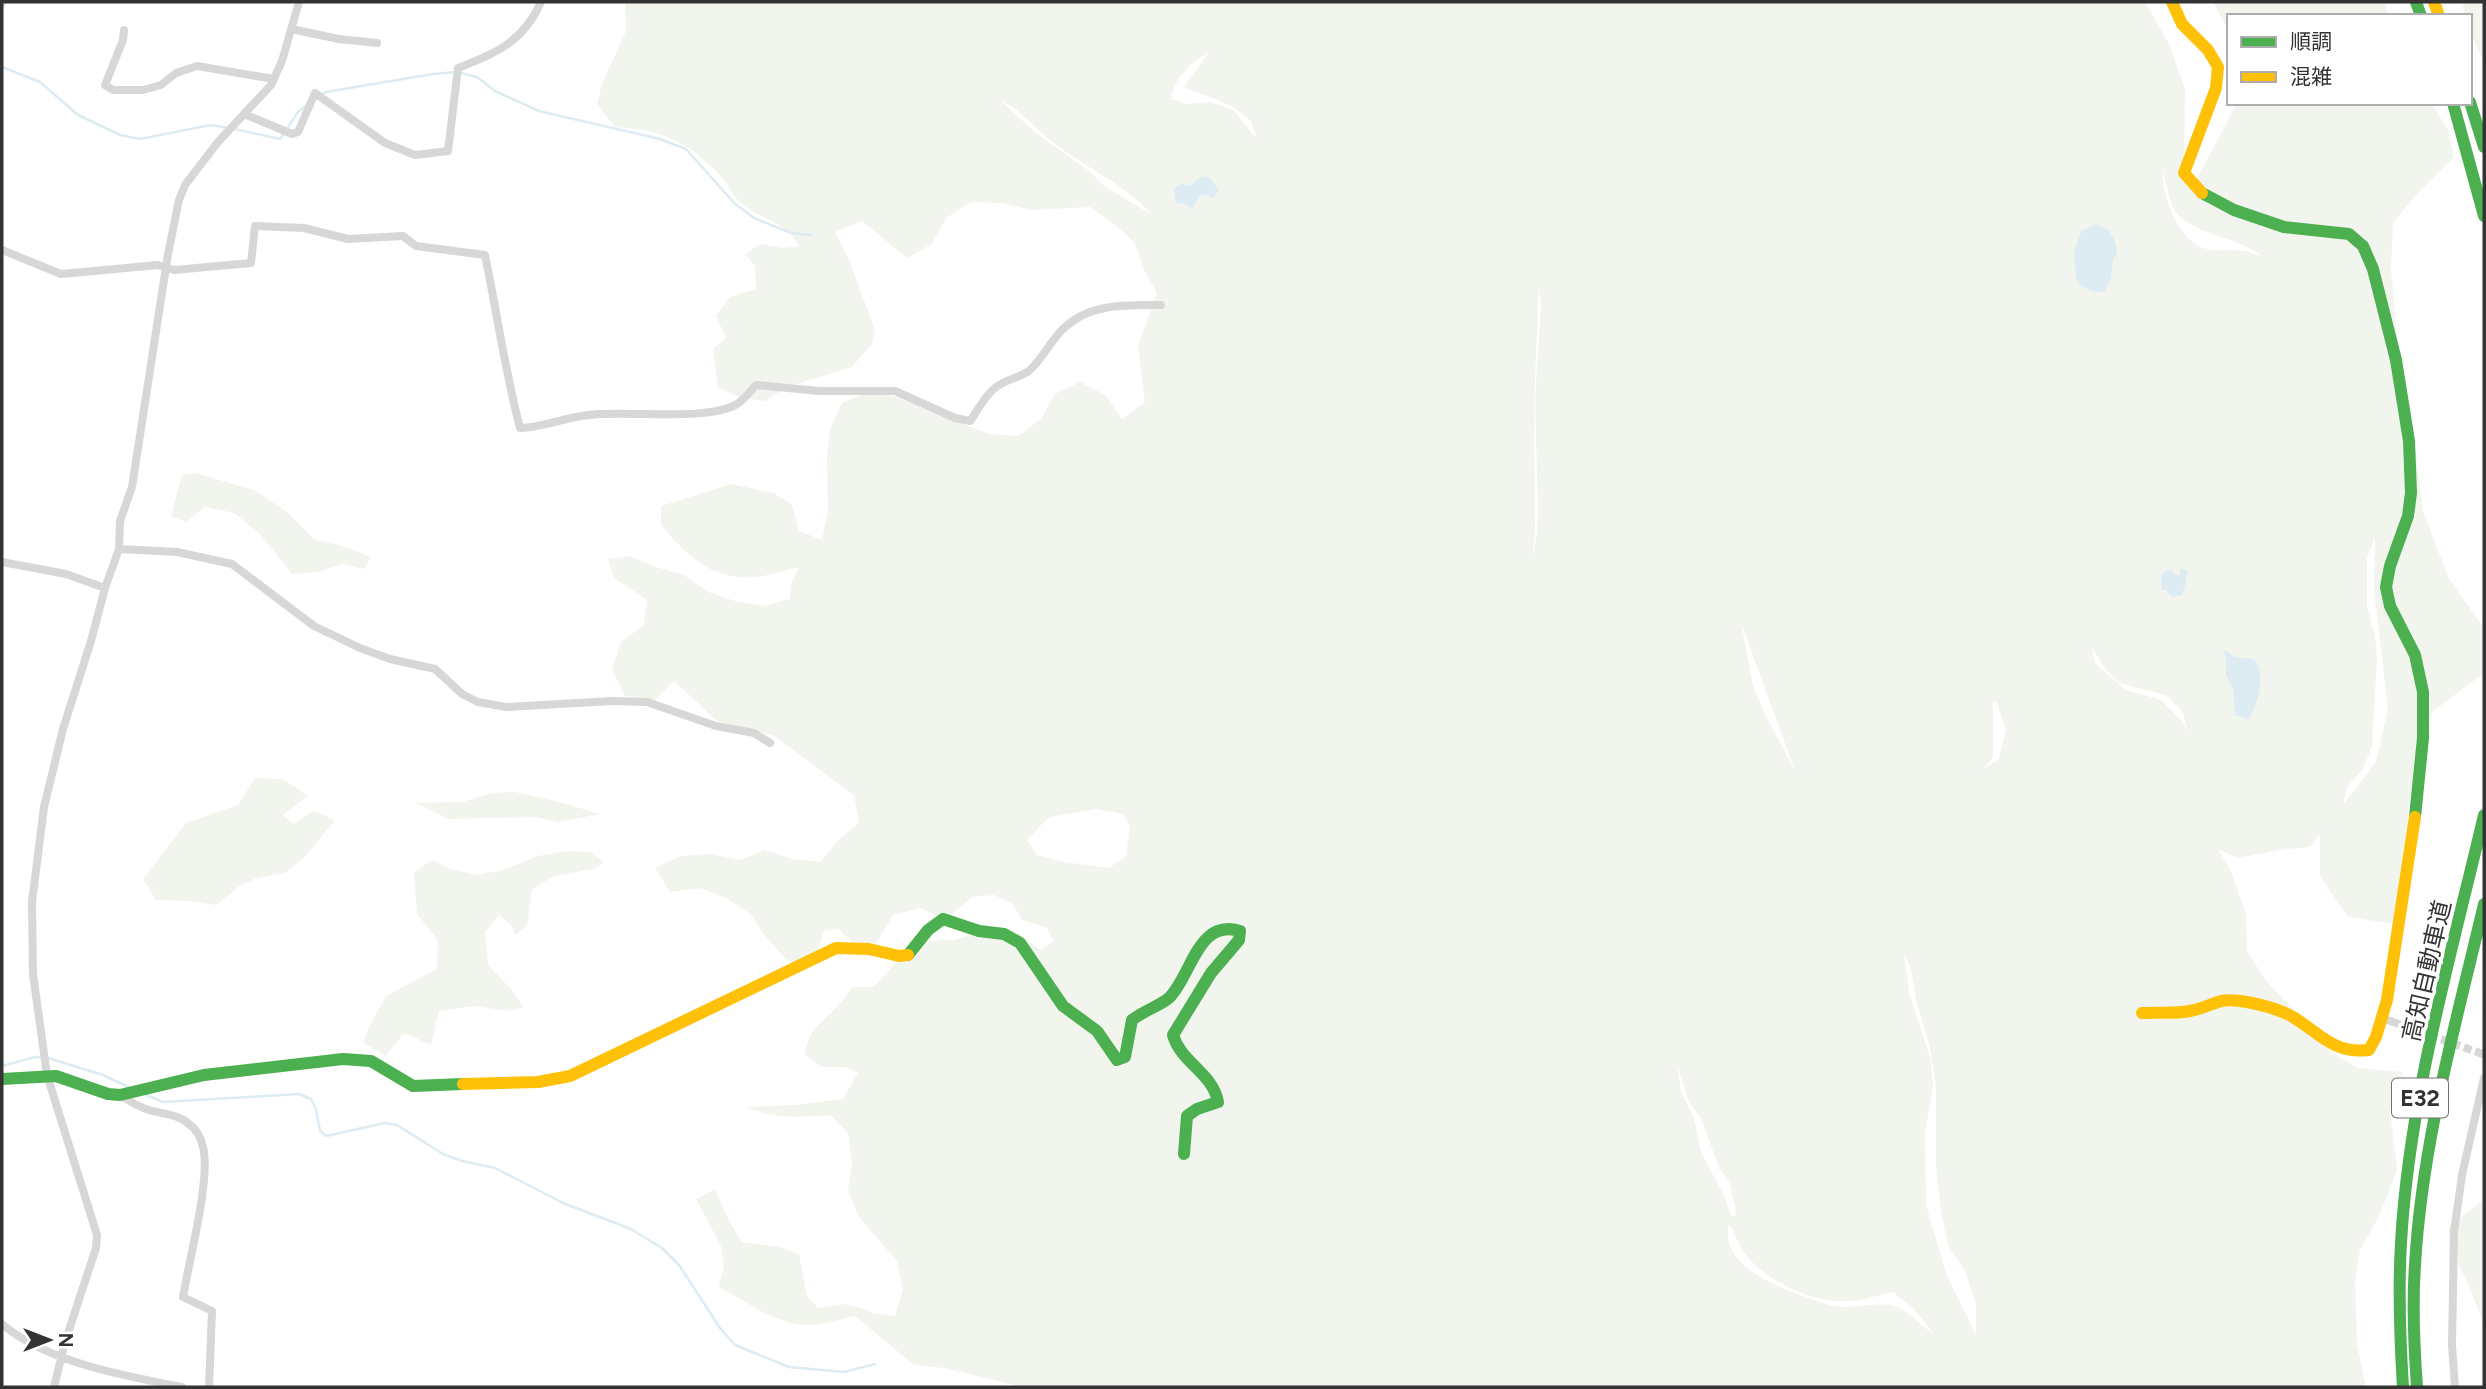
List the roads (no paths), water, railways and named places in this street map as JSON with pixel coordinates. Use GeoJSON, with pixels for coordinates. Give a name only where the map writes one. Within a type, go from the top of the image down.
{"type":"FeatureCollection","features":[{"type":"Feature","properties":{"kind":"main road"},"geometry":{"type":"LineString","coordinates":[[2142,1013],[2187,1012],[2203,1009],[2216,1000],[2235,1000],[2280,1011],[2300,1021],[2327,1043],[2342,1051],[2369,1050],[2375,1041],[2390,983],[2421,781],[2424,701],[2416,658],[2387,598],[2387,575],[2402,537],[2410,491],[2408,442],[2400,375],[2379,292],[2364,248],[2352,234],[2341,231],[2320,233],[2294,230],[2240,212],[2200,193],[2184,173],[2189,150],[2218,84],[2219,69],[2211,52],[2182,25],[2172,2]]}},
{"type":"Feature","properties":{"kind":"main road"},"geometry":{"type":"LineString","coordinates":[[2454,105],[2484,216]]}},
{"type":"Feature","properties":{"kind":"main road"},"geometry":{"type":"LineString","coordinates":[[2471,105],[2484,148]]}},
{"type":"Feature","properties":{"kind":"main road","name":"高知自動車道"},"geometry":{"type":"LineString","coordinates":[[2403,1387],[2398,1325],[2399,1277],[2408,1165],[2418,1107],[2484,815]]}},
{"type":"Feature","properties":{"kind":"main road","name":"高知自動車道"},"geometry":{"type":"LineString","coordinates":[[2417,1387],[2413,1325],[2418,1217],[2435,1111],[2484,904]]}},
{"type":"Feature","properties":{"kind":"main road"},"geometry":{"type":"LineString","coordinates":[[2,1079],[56,1076],[108,1094],[120,1095],[204,1075],[343,1059],[371,1061],[413,1086],[538,1082],[570,1076],[836,948],[869,949],[909,956],[928,930],[943,919],[979,931],[1004,934],[1020,943],[1063,1006],[1097,1031],[1117,1059],[1125,1057],[1132,1020],[1148,1008],[1166,1001],[1183,979],[1202,942],[1222,928],[1232,927],[1240,932],[1239,940],[1211,973],[1173,1035],[1174,1044],[1186,1060],[1218,1092],[1218,1102],[1196,1109],[1187,1116],[1184,1154]]}},
{"type":"Feature","properties":{"kind":"street"},"geometry":{"type":"LineString","coordinates":[[54,1387],[96,1248],[97,1235],[47,1075],[33,974],[32,902],[44,807],[105,588],[119,549],[120,521],[132,487],[179,200],[218,142],[271,85],[299,2]]}},
{"type":"Feature","properties":{"kind":"street"},"geometry":{"type":"LineString","coordinates":[[244,114],[292,134],[298,132],[315,93],[385,143],[415,156],[448,151],[458,68],[515,40],[534,17],[541,2]]}},
{"type":"Feature","properties":{"kind":"street"},"geometry":{"type":"LineString","coordinates":[[291,29],[339,39],[377,43]]}},
{"type":"Feature","properties":{"kind":"street"},"geometry":{"type":"LineString","coordinates":[[124,30],[123,40],[105,85],[113,90],[143,90],[161,85],[176,73],[197,66],[274,79]]}},
{"type":"Feature","properties":{"kind":"street"},"geometry":{"type":"LineString","coordinates":[[2,250],[61,274],[158,265],[174,270],[251,263],[255,226],[304,228],[348,240],[403,236],[416,246],[485,255],[508,385],[520,428],[538,427],[588,415],[687,413],[723,409],[738,404],[756,385],[819,391],[895,391],[955,418],[970,421],[999,384],[1029,371],[1064,328],[1081,316],[1097,309],[1122,305],[1161,305]]}},
{"type":"Feature","properties":{"kind":"street"},"geometry":{"type":"LineString","coordinates":[[119,549],[177,552],[232,564],[314,626],[370,652],[435,669],[462,694],[478,702],[506,707],[611,701],[647,702],[716,726],[754,733],[770,743]]}},
{"type":"Feature","properties":{"kind":"street"},"geometry":{"type":"LineString","coordinates":[[2,562],[65,574],[105,588]]}},
{"type":"Feature","properties":{"kind":"street"},"geometry":{"type":"LineString","coordinates":[[2382,1018],[2396,1023]]}},
{"type":"Feature","properties":{"kind":"street"},"geometry":{"type":"LineString","coordinates":[[2455,1387],[2452,1345],[2454,1232],[2462,1175],[2484,1078]]}},
{"type":"Feature","properties":{"kind":"street"},"geometry":{"type":"LineString","coordinates":[[120,1095],[150,1111],[188,1122],[197,1131],[203,1148],[203,1180],[183,1297],[212,1311],[209,1387]]}},
{"type":"Feature","properties":{"kind":"street"},"geometry":{"type":"LineString","coordinates":[[2,1324],[19,1339],[49,1354],[141,1379],[182,1387]]}},
{"type":"Feature","properties":{"kind":"waterway"},"geometry":{"type":"LineString","coordinates":[[2,9],[6,2]]}},
{"type":"Feature","properties":{"kind":"waterway"},"geometry":{"type":"LineString","coordinates":[[2,67],[40,82],[78,115],[120,135],[140,139],[211,125],[228,128]]}},
{"type":"Feature","properties":{"kind":"waterway"},"geometry":{"type":"LineString","coordinates":[[321,95],[433,74],[457,72],[477,77],[495,91],[539,111],[660,139],[686,149],[734,203],[754,218],[791,233],[811,235]]}},
{"type":"Feature","properties":{"kind":"waterway"},"geometry":{"type":"LineString","coordinates":[[235,129],[280,139],[298,112],[307,105]]}},
{"type":"Feature","properties":{"kind":"waterway"},"geometry":{"type":"LineString","coordinates":[[2,1066],[41,1057]]}},
{"type":"Feature","properties":{"kind":"waterway"},"geometry":{"type":"LineString","coordinates":[[48,1058],[103,1075],[130,1088]]}},
{"type":"Feature","properties":{"kind":"waterway"},"geometry":{"type":"LineString","coordinates":[[146,1095],[163,1102],[299,1094],[311,1099],[316,1109],[320,1131],[326,1136],[385,1123],[397,1125],[443,1154],[495,1168],[563,1203],[631,1229],[662,1248],[679,1265],[720,1328],[735,1345],[789,1367],[844,1372],[875,1364]]}},
{"type":"Feature","properties":{"kind":"tunnel"},"geometry":{"type":"LineString","coordinates":[[2396,1023],[2480,1053]]}}]}
